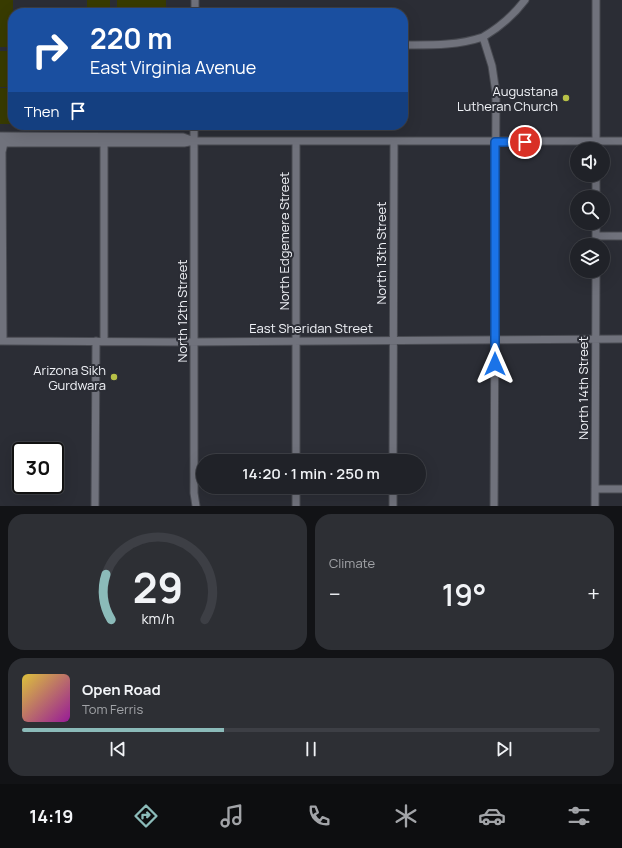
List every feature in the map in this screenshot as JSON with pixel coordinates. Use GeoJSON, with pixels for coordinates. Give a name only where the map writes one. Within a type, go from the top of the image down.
{"type":"FeatureCollection","features":[{"type":"Feature","properties":{"kind":"street"},"geometry":{"type":"LineString","coordinates":[[408,45],[440,45],[464,42],[483,37],[500,27],[516,12],[525,0]]}},
{"type":"Feature","properties":{"kind":"street"},"geometry":{"type":"LineString","coordinates":[[596,0],[596,142]]}},
{"type":"Feature","properties":{"kind":"street"},"geometry":{"type":"LineString","coordinates":[[483,37],[492,66],[494,80],[494,506]]}},
{"type":"Feature","properties":{"kind":"street","name":"North 12th Street"},"geometry":{"type":"LineString","coordinates":[[194,130],[194,498],[196,506]]}},
{"type":"Feature","properties":{"kind":"street"},"geometry":{"type":"LineString","coordinates":[[1,141],[183,136],[194,141]]}},
{"type":"Feature","properties":{"kind":"street"},"geometry":{"type":"LineString","coordinates":[[1,141],[104,143],[184,143],[194,141],[495,142],[570,144]]}},
{"type":"Feature","properties":{"kind":"street"},"geometry":{"type":"LineString","coordinates":[[1,141],[1,341]]}},
{"type":"Feature","properties":{"kind":"street","name":"North Edgemere Street"},"geometry":{"type":"LineString","coordinates":[[296,141],[296,454]]}},
{"type":"Feature","properties":{"kind":"street"},"geometry":{"type":"LineString","coordinates":[[610,143],[622,141]]}},
{"type":"Feature","properties":{"kind":"street","name":"North 13th Street"},"geometry":{"type":"LineString","coordinates":[[393,454],[394,142]]}},
{"type":"Feature","properties":{"kind":"street"},"geometry":{"type":"LineString","coordinates":[[95,506],[104,143]]}},
{"type":"Feature","properties":{"kind":"street"},"geometry":{"type":"LineString","coordinates":[[596,230],[596,236],[622,236]]}},
{"type":"Feature","properties":{"kind":"street","name":"North 14th Street"},"geometry":{"type":"LineString","coordinates":[[595,506],[596,278]]}},
{"type":"Feature","properties":{"kind":"street","name":"East Sheridan Street"},"geometry":{"type":"LineString","coordinates":[[1,341],[622,339]]}},
{"type":"Feature","properties":{"kind":"street"},"geometry":{"type":"LineString","coordinates":[[595,489],[622,489]]}},
{"type":"Feature","properties":{"kind":"street"},"geometry":{"type":"LineString","coordinates":[[296,494],[296,506]]}},
{"type":"Feature","properties":{"kind":"street"},"geometry":{"type":"LineString","coordinates":[[393,494],[393,506]]}},
{"type":"Feature","properties":{"kind":"street","name":"North 12th Street"},"geometry":{"type":"LineString","coordinates":[[191,506],[194,498]]}},
{"type":"Feature","properties":{"kind":"shaded area"},"geometry":{"type":"Polygon","coordinates":[[[0,0],[13,0],[13,8],[8,8],[8,47],[0,47],[0,0]]]}},
{"type":"Feature","properties":{"kind":"shaded area"},"geometry":{"type":"Polygon","coordinates":[[[87,0],[110,0],[110,8],[87,8],[87,0]]]}},
{"type":"Feature","properties":{"kind":"shaded area"},"geometry":{"type":"Polygon","coordinates":[[[117,0],[166,0],[166,8],[117,8],[117,0]]]}},
{"type":"Feature","properties":{"kind":"shaded area"},"geometry":{"type":"Polygon","coordinates":[[[0,51],[8,51],[7,87],[0,87],[0,51]]]}},
{"type":"Feature","properties":{"kind":"shaded area"},"geometry":{"type":"Polygon","coordinates":[[[0,88],[8,88],[8,124],[0,124],[0,88]]]}},
{"type":"Feature","properties":{"kind":"place","name":"Augustana Lutheran Church"},"geometry":{"type":"Point","coordinates":[566,98]}},
{"type":"Feature","properties":{"kind":"place","name":"Arizona Sikh Gurdwara"},"geometry":{"type":"Point","coordinates":[114,377]}},
{"type":"Feature","properties":{"kind":"route"},"geometry":{"type":"LineString","coordinates":[[495,364],[495,142],[525,142]]}}]}
